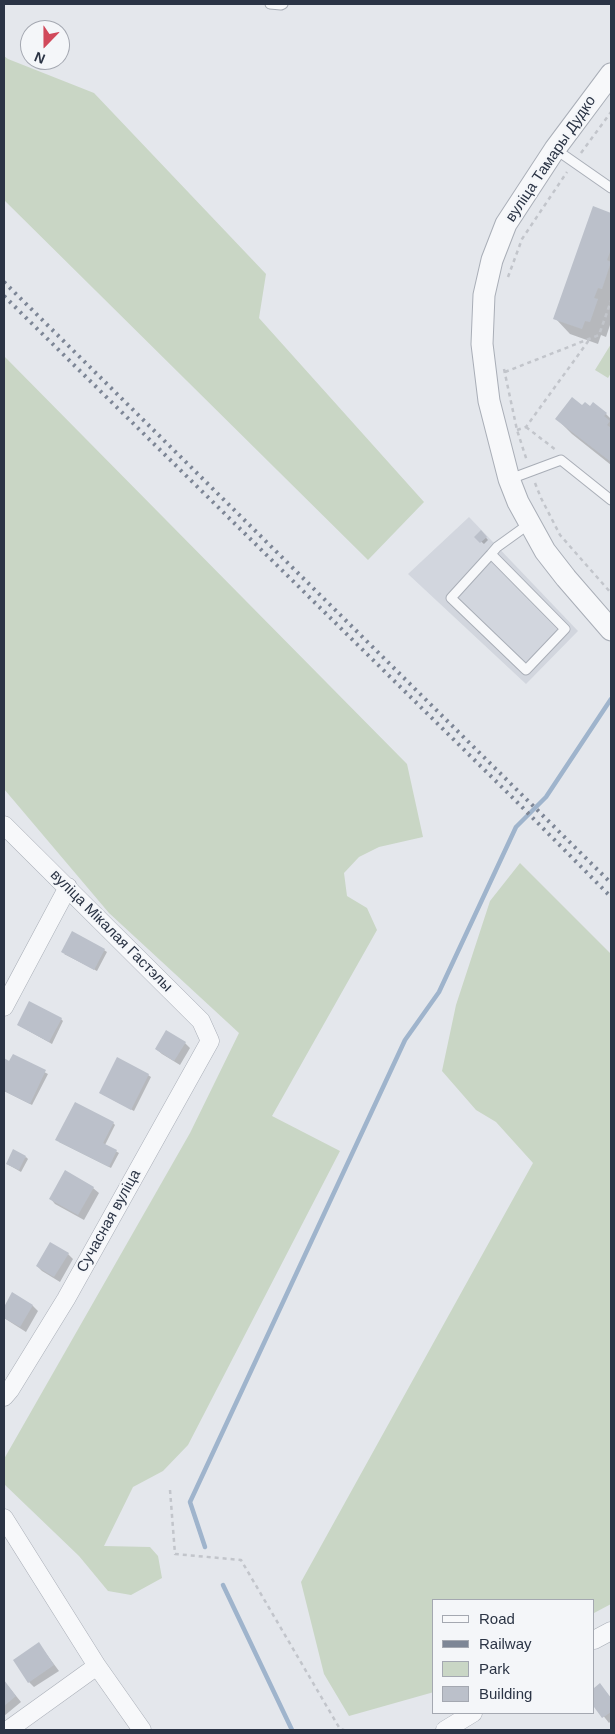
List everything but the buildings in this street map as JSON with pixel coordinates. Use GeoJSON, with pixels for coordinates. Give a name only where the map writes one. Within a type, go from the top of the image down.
{"type":"FeatureCollection","features":[{"type":"Feature","properties":{"kind":"street","name":"вуліца Тамары Дудко"},"geometry":{"type":"LineString","coordinates":[[611,74],[555,149],[506,224],[492,260],[484,295],[482,344],[489,401],[509,479],[518,502],[545,551],[611,630]]}},
{"type":"Feature","properties":{"kind":"street","name":"вуліца Мікалая Гастэлы"},"geometry":{"type":"LineString","coordinates":[[4,825],[201,1021],[210,1041]]}},
{"type":"Feature","properties":{"kind":"street"},"geometry":{"type":"LineString","coordinates":[[4,1007],[68,887]]}},
{"type":"Feature","properties":{"kind":"street","name":"Сучасная вуліца"},"geometry":{"type":"LineString","coordinates":[[4,1397],[66,1299],[210,1041]]}},
{"type":"Feature","properties":{"kind":"street"},"geometry":{"type":"LineString","coordinates":[[7,1530],[142,1730]]}},
{"type":"Feature","properties":{"kind":"street"},"geometry":{"type":"LineString","coordinates":[[8,1730],[97,1666]]}},
{"type":"Feature","properties":{"kind":"street"},"geometry":{"type":"LineString","coordinates":[[445,1730],[470,1714]]}},
{"type":"Feature","properties":{"kind":"lane"},"geometry":{"type":"LineString","coordinates":[[270,4],[283,4]]}},
{"type":"Feature","properties":{"kind":"lane"},"geometry":{"type":"LineString","coordinates":[[555,149],[611,188]]}},
{"type":"Feature","properties":{"kind":"lane"},"geometry":{"type":"LineString","coordinates":[[509,479],[560,460],[611,500]]}},
{"type":"Feature","properties":{"kind":"lane"},"geometry":{"type":"LineString","coordinates":[[491,554],[565,629],[526,670],[451,598],[497,547],[529,524]]}},
{"type":"Feature","properties":{"kind":"path"},"geometry":{"type":"LineString","coordinates":[[506,284],[512,261],[522,239],[574,162],[611,112]]}},
{"type":"Feature","properties":{"kind":"path"},"geometry":{"type":"LineString","coordinates":[[505,372],[599,335],[611,301]]}},
{"type":"Feature","properties":{"kind":"path"},"geometry":{"type":"LineString","coordinates":[[517,430],[526,427],[590,338]]}},
{"type":"Feature","properties":{"kind":"path"},"geometry":{"type":"LineString","coordinates":[[503,362],[517,430],[530,472],[541,498],[560,535],[611,593]]}},
{"type":"Feature","properties":{"kind":"path"},"geometry":{"type":"LineString","coordinates":[[170,1490],[175,1554],[241,1560],[340,1728],[344,1730]]}},
{"type":"Feature","properties":{"kind":"shaded area"},"geometry":{"type":"Polygon","coordinates":[[[469,517],[578,631],[526,684],[408,574],[469,517]]]}},
{"type":"Feature","properties":{"kind":"green space"},"geometry":{"type":"Polygon","coordinates":[[[4,56],[20,64],[20,70],[36,70],[94,93],[266,274],[259,318],[424,502],[368,560],[4,200],[4,56]]]}},
{"type":"Feature","properties":{"kind":"green space"},"geometry":{"type":"Polygon","coordinates":[[[611,344],[611,373],[608,378],[595,370],[611,344]]]}},
{"type":"Feature","properties":{"kind":"green space"},"geometry":{"type":"Polygon","coordinates":[[[4,356],[407,764],[423,837],[379,847],[359,857],[344,873],[347,896],[367,908],[377,930],[272,1116],[340,1151],[188,1445],[163,1471],[133,1487],[104,1546],[150,1547],[158,1556],[162,1578],[131,1595],[108,1591],[79,1556],[4,1484],[4,1459],[190,1133],[239,1033],[109,913],[4,789],[4,356]]]}},
{"type":"Feature","properties":{"kind":"green space"},"geometry":{"type":"Polygon","coordinates":[[[520,863],[611,954],[611,1604],[595,1612],[595,1599],[432,1599],[432,1693],[349,1716],[324,1674],[301,1582],[533,1163],[496,1122],[476,1110],[442,1071],[456,1005],[490,901],[520,863]]]}},
{"type":"Feature","properties":{"kind":"waterway"},"geometry":{"type":"LineString","coordinates":[[205,1547],[190,1502],[405,1040],[439,992],[516,827],[546,797],[611,699]]}},
{"type":"Feature","properties":{"kind":"waterway"},"geometry":{"type":"LineString","coordinates":[[223,1585],[292,1730]]}},
{"type":"Feature","properties":{"kind":"railway"},"geometry":{"type":"LineString","coordinates":[[4,282],[611,883]]}},
{"type":"Feature","properties":{"kind":"railway"},"geometry":{"type":"LineString","coordinates":[[4,296],[611,897]]}}]}
